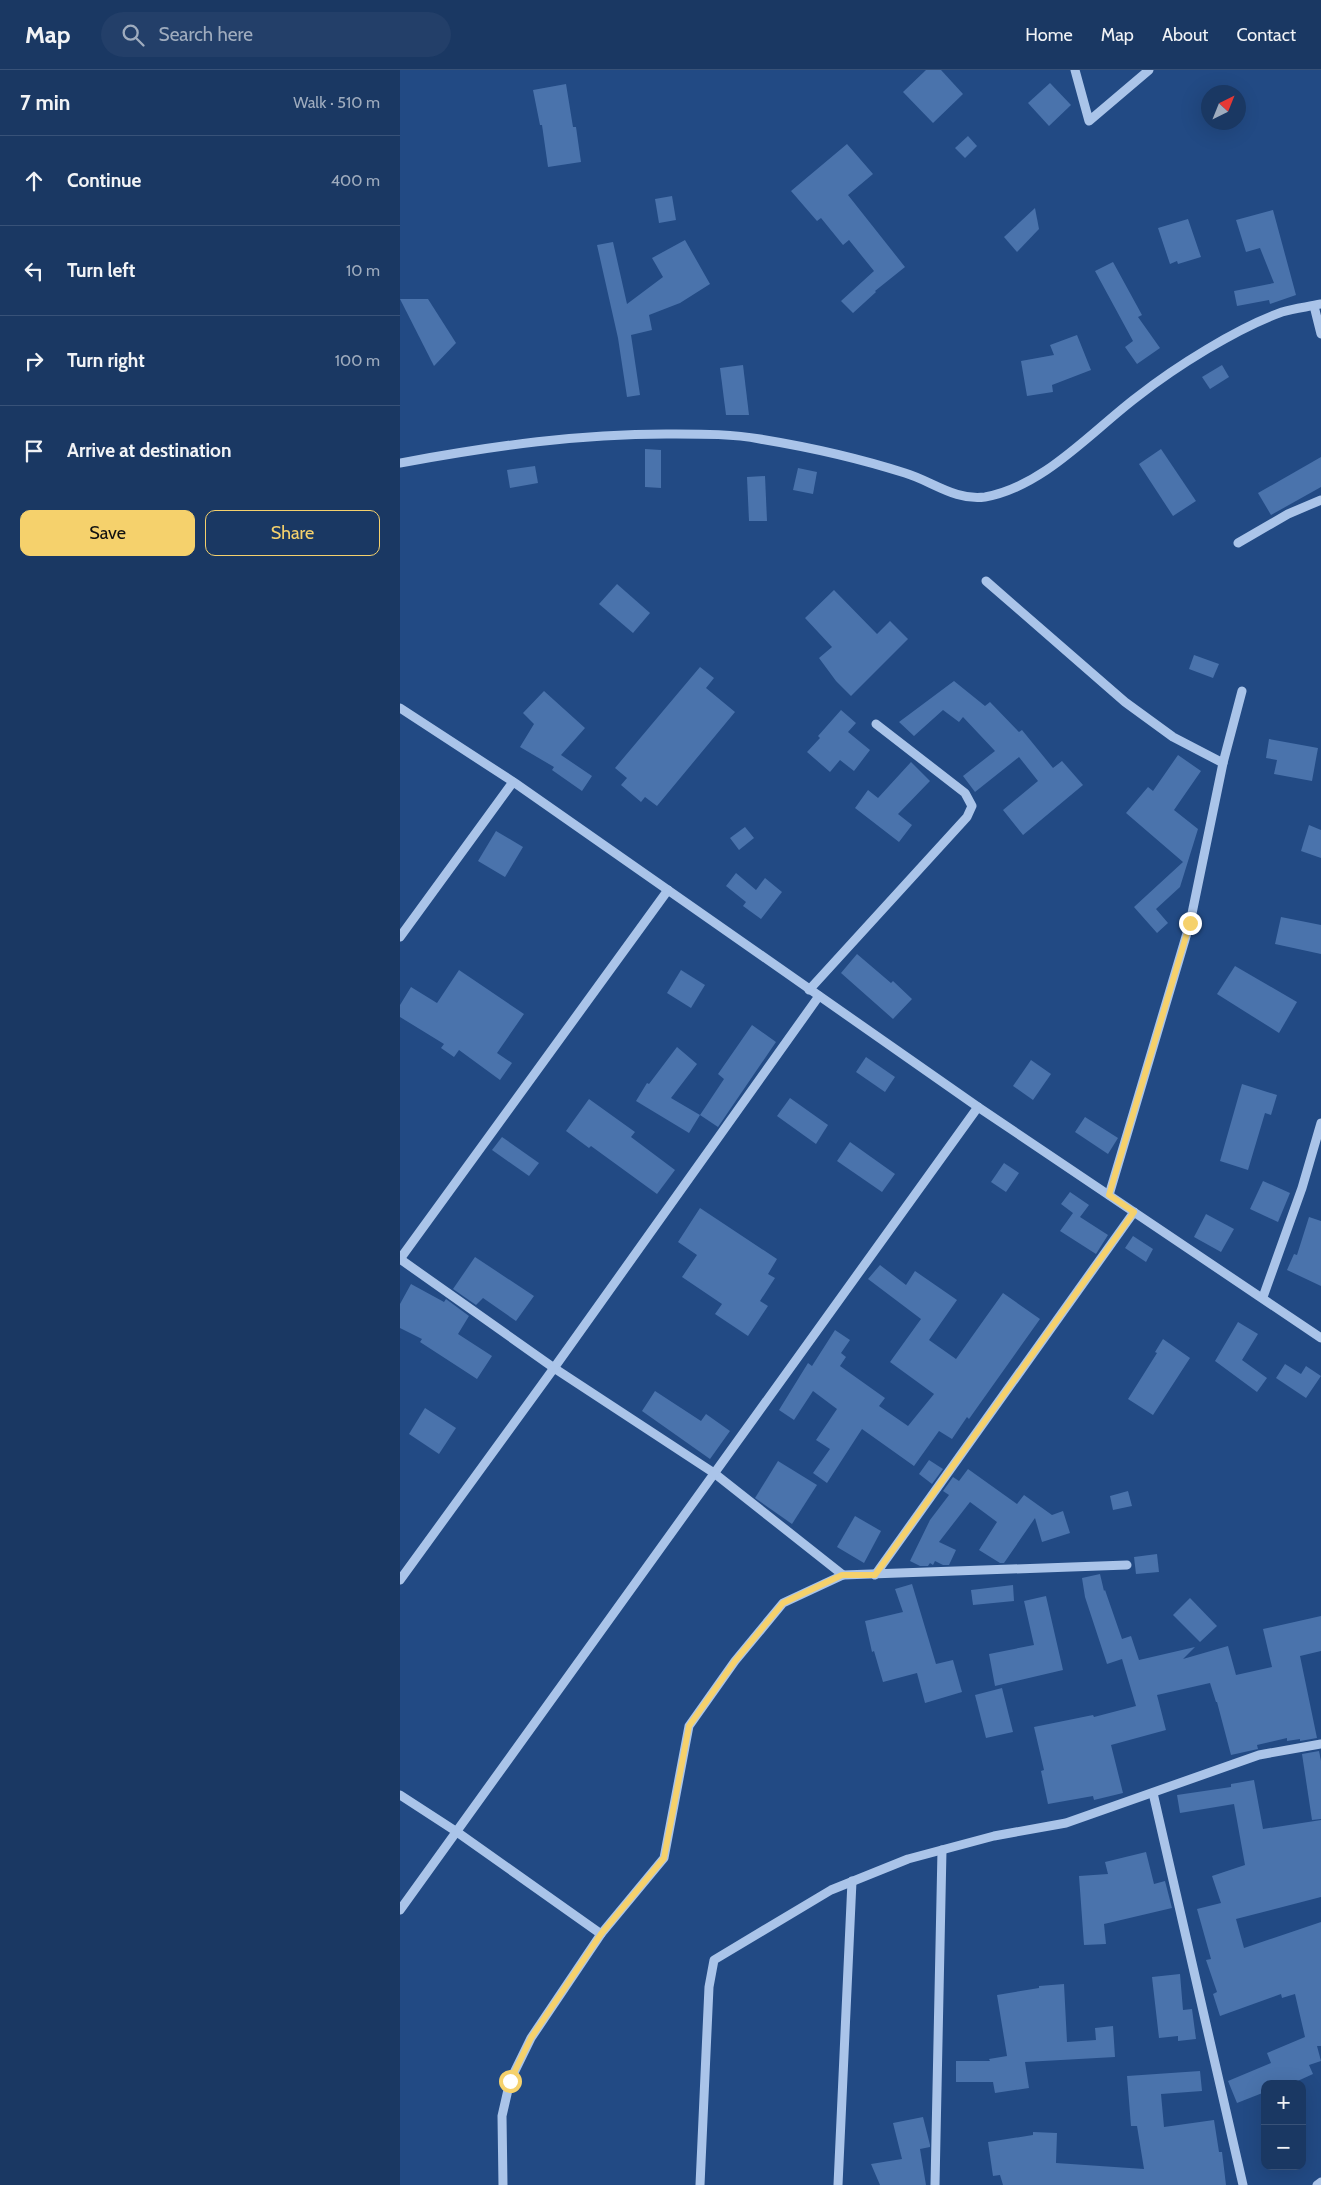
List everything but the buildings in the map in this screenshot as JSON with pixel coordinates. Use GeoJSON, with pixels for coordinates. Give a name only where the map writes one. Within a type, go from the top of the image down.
{"type":"FeatureCollection","features":[{"type":"Feature","properties":{"kind":"street"},"geometry":{"type":"LineString","coordinates":[[1075,70],[1089,121],[1149,70]]}},
{"type":"Feature","properties":{"kind":"street"},"geometry":{"type":"LineString","coordinates":[[400,462],[518,442],[585,435],[699,434],[757,438],[839,454],[908,474],[961,496],[974,498],[987,496],[1032,479],[1086,441],[1136,397],[1221,342],[1260,321],[1285,311],[1317,305],[1321,334]]}},
{"type":"Feature","properties":{"kind":"street"},"geometry":{"type":"LineString","coordinates":[[1238,543],[1288,514],[1321,500]]}},
{"type":"Feature","properties":{"kind":"street"},"geometry":{"type":"LineString","coordinates":[[986,581],[1125,702],[1173,737],[1223,763]]}},
{"type":"Feature","properties":{"kind":"street"},"geometry":{"type":"LineString","coordinates":[[1109,1195],[1190,923],[1223,763],[1242,691]]}},
{"type":"Feature","properties":{"kind":"street"},"geometry":{"type":"LineString","coordinates":[[400,708],[513,782],[978,1107],[1321,1338]]}},
{"type":"Feature","properties":{"kind":"street"},"geometry":{"type":"LineString","coordinates":[[810,990],[968,817],[972,806],[965,793],[876,724]]}},
{"type":"Feature","properties":{"kind":"street"},"geometry":{"type":"LineString","coordinates":[[400,938],[513,782]]}},
{"type":"Feature","properties":{"kind":"street"},"geometry":{"type":"LineString","coordinates":[[668,890],[400,1259],[554,1368],[714,1473],[842,1575]]}},
{"type":"Feature","properties":{"kind":"street"},"geometry":{"type":"LineString","coordinates":[[400,1580],[554,1368],[819,996]]}},
{"type":"Feature","properties":{"kind":"street"},"geometry":{"type":"LineString","coordinates":[[400,1910],[978,1107]]}},
{"type":"Feature","properties":{"kind":"street"},"geometry":{"type":"LineString","coordinates":[[1263,1298],[1302,1188],[1321,1123]]}},
{"type":"Feature","properties":{"kind":"street"},"geometry":{"type":"LineString","coordinates":[[875,1575],[1134,1212]]}},
{"type":"Feature","properties":{"kind":"street"},"geometry":{"type":"LineString","coordinates":[[503,2185],[502,2116],[510,2081],[531,2038],[601,1934],[664,1858],[689,1726],[735,1661],[783,1603],[842,1575],[1127,1565]]}},
{"type":"Feature","properties":{"kind":"street"},"geometry":{"type":"LineString","coordinates":[[700,2185],[709,1987],[714,1960],[831,1890],[908,1859],[994,1836],[1066,1824],[1259,1755],[1321,1744]]}},
{"type":"Feature","properties":{"kind":"street"},"geometry":{"type":"LineString","coordinates":[[1153,1793],[1243,2185]]}},
{"type":"Feature","properties":{"kind":"street"},"geometry":{"type":"LineString","coordinates":[[400,1795],[457,1832],[601,1934]]}},
{"type":"Feature","properties":{"kind":"street"},"geometry":{"type":"LineString","coordinates":[[934,2185],[942,1850]]}},
{"type":"Feature","properties":{"kind":"street"},"geometry":{"type":"LineString","coordinates":[[838,2185],[852,1881]]}},
{"type":"Feature","properties":{"kind":"street"},"geometry":{"type":"LineString","coordinates":[[1317,2185],[1321,2182]]}},
{"type":"Feature","properties":{"kind":"route"},"geometry":{"type":"LineString","coordinates":[[510,2081],[531,2038],[601,1934],[664,1858],[689,1726],[735,1661],[783,1603],[842,1575],[875,1575],[1134,1212],[1109,1195],[1190,923]]}}]}
